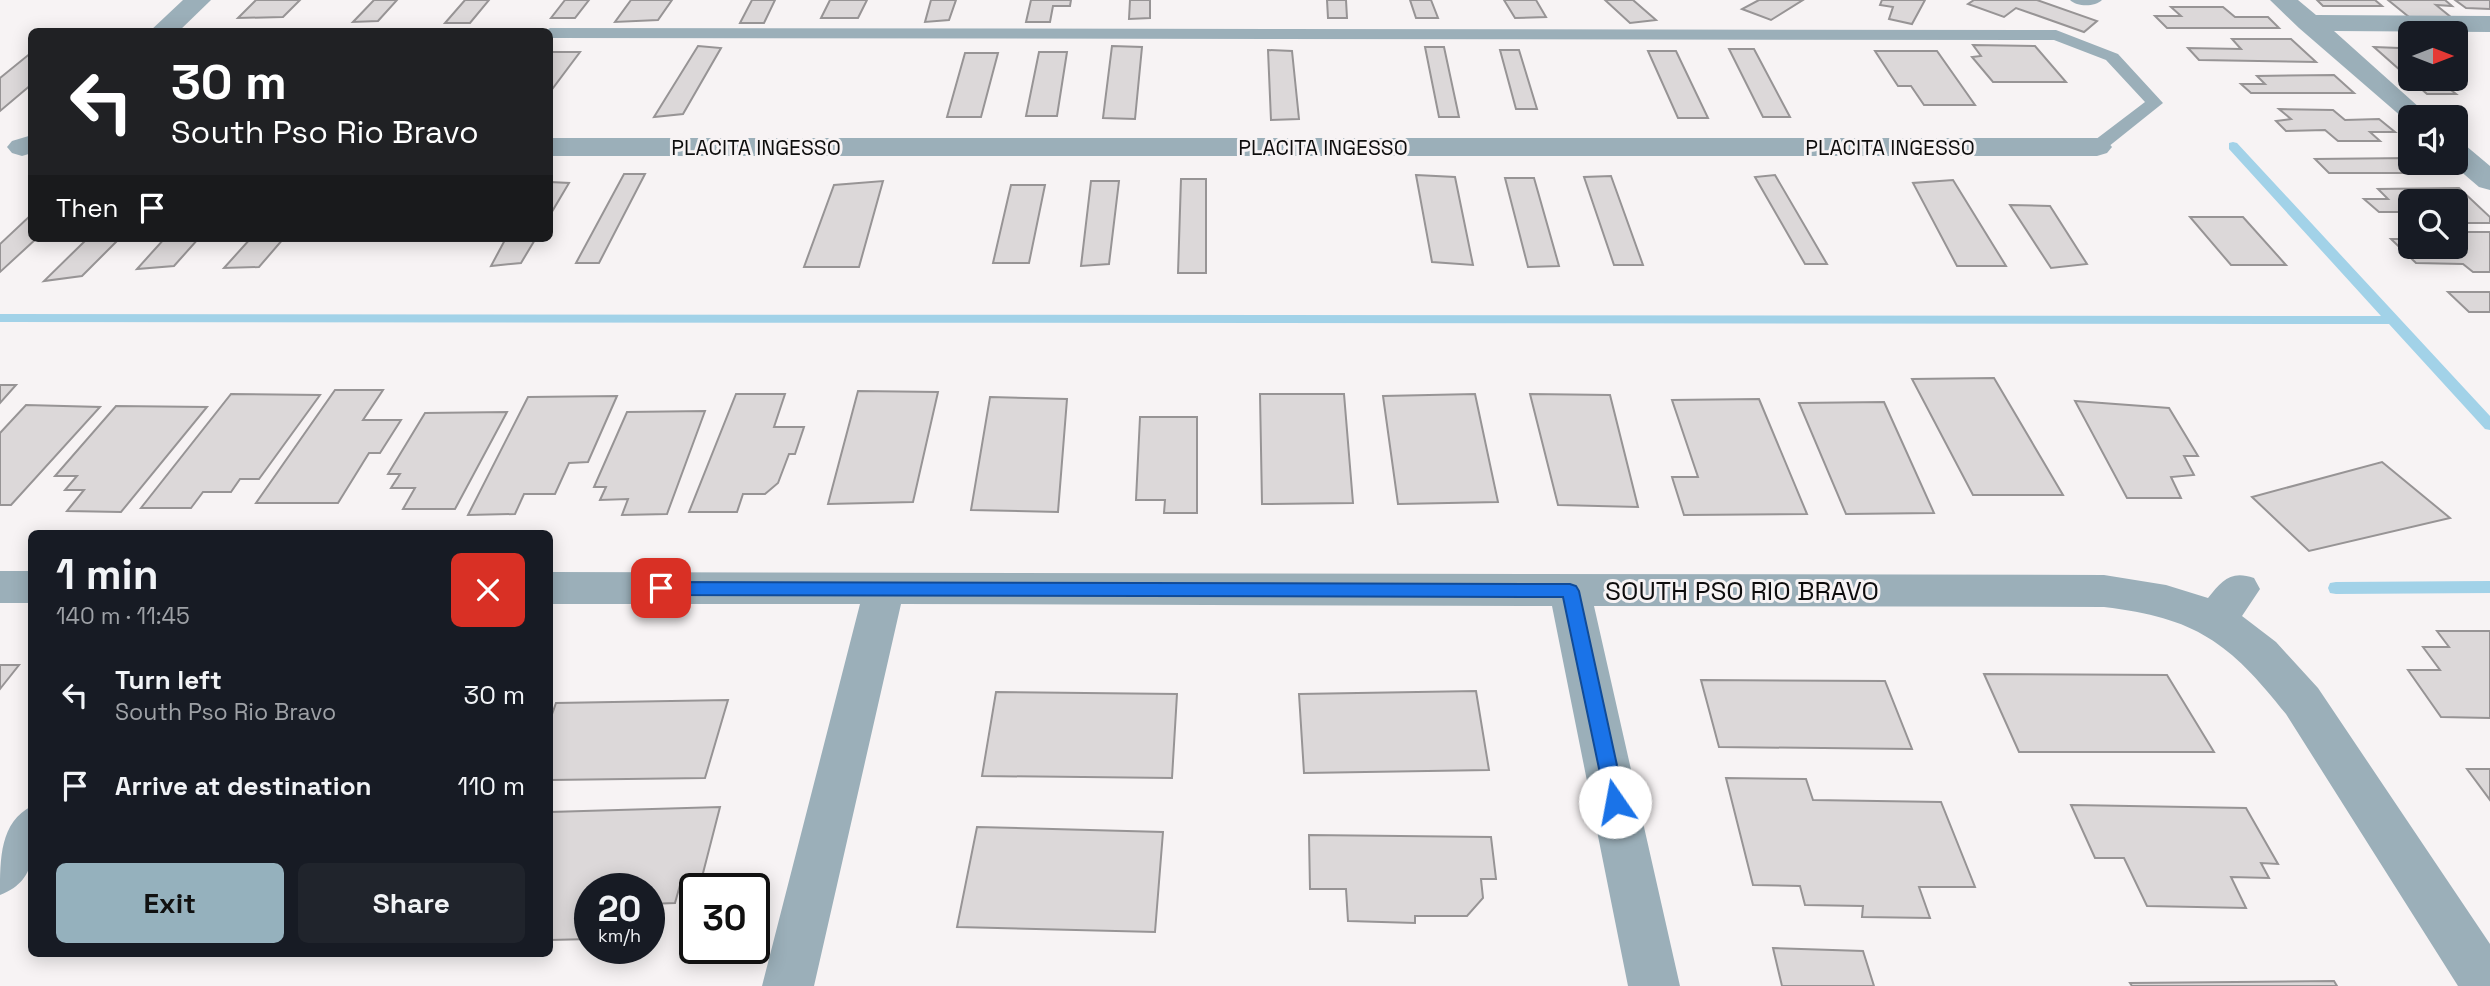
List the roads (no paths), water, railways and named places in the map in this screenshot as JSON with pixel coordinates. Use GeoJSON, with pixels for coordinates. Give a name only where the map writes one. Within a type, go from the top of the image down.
{"type":"FeatureCollection","features":[{"type":"Feature","properties":{"kind":"street"},"geometry":{"type":"LineString","coordinates":[[166,28],[198,0]]}},
{"type":"Feature","properties":{"kind":"street"},"geometry":{"type":"LineString","coordinates":[[2283,0],[2402,105]]}},
{"type":"Feature","properties":{"kind":"street"},"geometry":{"type":"LineString","coordinates":[[2308,23],[2490,24]]}},
{"type":"Feature","properties":{"kind":"street","name":"PLACITA INGESSO"},"geometry":{"type":"LineString","coordinates":[[553,147],[2097,146]]}},
{"type":"Feature","properties":{"kind":"street"},"geometry":{"type":"LineString","coordinates":[[2468,162],[2490,181]]}},
{"type":"Feature","properties":{"kind":"street"},"geometry":{"type":"LineString","coordinates":[[0,587],[28,587]]}},
{"type":"Feature","properties":{"kind":"street","name":"SOUTH PSO RIO BRAVO"},"geometry":{"type":"LineString","coordinates":[[553,588],[2104,591],[2141,594],[2177,602],[2228,604],[2251,644],[2281,674],[2302,701],[2488,986]]}},
{"type":"Feature","properties":{"kind":"street"},"geometry":{"type":"LineString","coordinates":[[788,986],[884,589]]}},
{"type":"Feature","properties":{"kind":"street"},"geometry":{"type":"LineString","coordinates":[[1570,591],[1654,986]]}},
{"type":"Feature","properties":{"kind":"street"},"geometry":{"type":"LineString","coordinates":[[0,873],[28,833]]}},
{"type":"Feature","properties":{"kind":"lane"},"geometry":{"type":"LineString","coordinates":[[2077,0],[2095,0]]}},
{"type":"Feature","properties":{"kind":"lane"},"geometry":{"type":"LineString","coordinates":[[553,33],[2056,35],[2112,57],[2155,103],[2097,146]]}},
{"type":"Feature","properties":{"kind":"waterway"},"geometry":{"type":"LineString","coordinates":[[2233,146],[2490,425]]}},
{"type":"Feature","properties":{"kind":"waterway"},"geometry":{"type":"LineString","coordinates":[[0,318],[2393,320]]}},
{"type":"Feature","properties":{"kind":"waterway"},"geometry":{"type":"LineString","coordinates":[[2336,588],[2490,587]]}}]}
